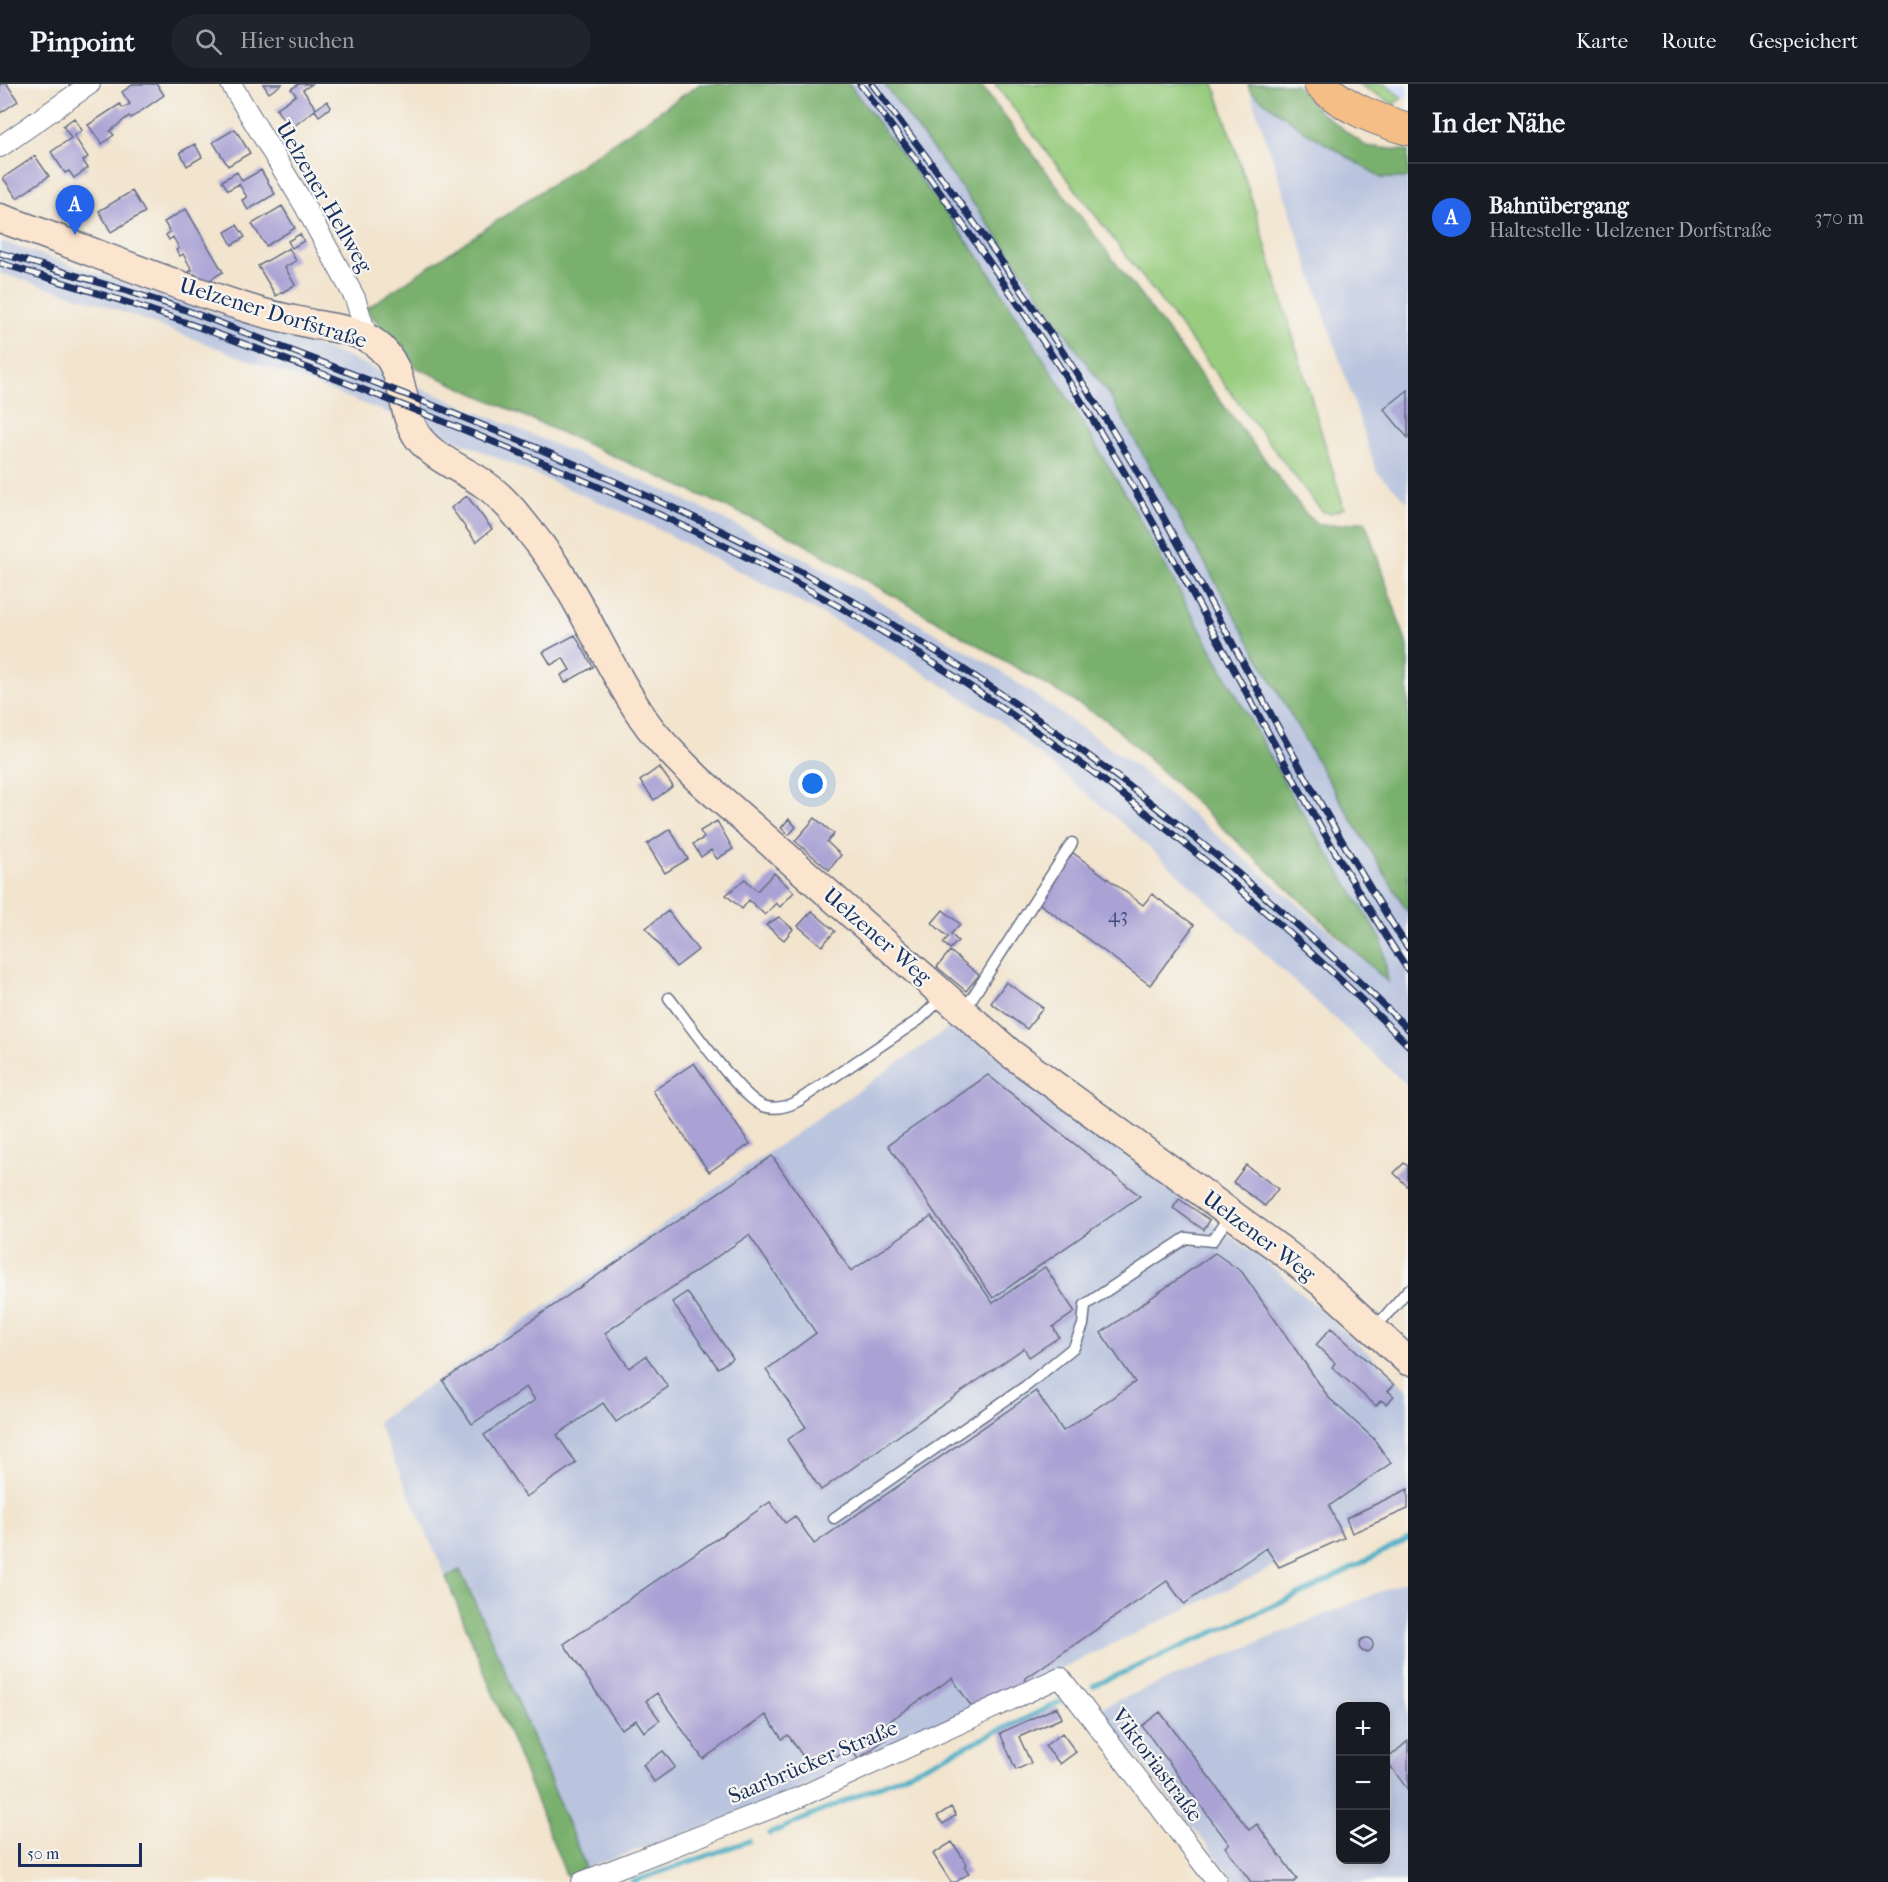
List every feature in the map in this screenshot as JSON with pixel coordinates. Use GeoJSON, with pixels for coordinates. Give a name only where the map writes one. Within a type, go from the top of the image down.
{"type":"FeatureCollection","features":[{"type":"Feature","properties":{"kind":"main road"},"geometry":{"type":"LineString","coordinates":[[1320,84],[1333,96],[1359,112],[1408,129]]}},
{"type":"Feature","properties":{"kind":"street"},"geometry":{"type":"LineString","coordinates":[[0,147],[90,84]]}},
{"type":"Feature","properties":{"kind":"street","name":"Uelzener Hellweg"},"geometry":{"type":"LineString","coordinates":[[231,84],[303,203],[355,298],[367,337]]}},
{"type":"Feature","properties":{"kind":"street","name":"Uelzener Dorfstraße"},"geometry":{"type":"LineString","coordinates":[[0,218],[188,289],[249,309],[367,337],[384,350],[390,359],[404,394],[411,424],[422,441]]}},
{"type":"Feature","properties":{"kind":"street","name":"Uelzener Weg"},"geometry":{"type":"LineString","coordinates":[[422,441],[500,496],[540,544],[563,578],[639,712],[671,753],[1011,1053],[1281,1250],[1408,1361]]}},
{"type":"Feature","properties":{"kind":"street","name":"Saarbrücker Straße"},"geometry":{"type":"LineString","coordinates":[[582,1882],[800,1797],[1060,1677]]}},
{"type":"Feature","properties":{"kind":"street","name":"Viktoriastraße"},"geometry":{"type":"LineString","coordinates":[[1060,1677],[1217,1882]]}},
{"type":"Feature","properties":{"kind":"lane"},"geometry":{"type":"LineString","coordinates":[[669,998],[751,1099],[770,1108],[788,1106],[920,1019],[953,1004],[1072,843]]}},
{"type":"Feature","properties":{"kind":"lane"},"geometry":{"type":"LineString","coordinates":[[834,1518],[1026,1386],[1074,1347],[1083,1325],[1085,1305],[1186,1238],[1212,1241],[1231,1214]]}},
{"type":"Feature","properties":{"kind":"lane"},"geometry":{"type":"LineString","coordinates":[[1374,1329],[1408,1290]]}},
{"type":"Feature","properties":{"kind":"shaded area"},"geometry":{"type":"Polygon","coordinates":[[[849,84],[884,84],[1004,245],[1111,398],[1325,775],[1408,912],[1408,1086],[1128,828],[997,719],[866,637],[642,521],[438,432],[99,303],[0,273],[0,241],[345,356],[677,496],[809,561],[993,666],[1133,764],[1388,981],[1382,940],[1292,796],[1129,500],[984,264],[849,84]]]}},
{"type":"Feature","properties":{"kind":"shaded area"},"geometry":{"type":"Polygon","coordinates":[[[1386,84],[1408,84],[1408,98],[1402,97],[1386,84]]]}},
{"type":"Feature","properties":{"kind":"shaded area"},"geometry":{"type":"Polygon","coordinates":[[[1250,91],[1303,130],[1382,178],[1408,178],[1408,502],[1377,472],[1250,91]]]}},
{"type":"Feature","properties":{"kind":"shaded area"},"geometry":{"type":"Polygon","coordinates":[[[956,1023],[1279,1273],[1408,1389],[1408,1503],[1023,1687],[755,1809],[586,1868],[502,1663],[461,1570],[446,1577],[377,1422],[956,1023]]]}},
{"type":"Feature","properties":{"kind":"shaded area"},"geometry":{"type":"Polygon","coordinates":[[[1406,1581],[1408,1583],[1408,1882],[1236,1882],[1099,1708],[1406,1581]]]}},
{"type":"Feature","properties":{"kind":"green space"},"geometry":{"type":"Polygon","coordinates":[[[700,84],[849,84],[984,264],[1129,500],[1292,796],[1382,940],[1388,982],[1108,721],[789,535],[413,366],[366,309],[700,84]]]}},
{"type":"Feature","properties":{"kind":"green space"},"geometry":{"type":"Polygon","coordinates":[[[884,84],[980,84],[1306,514],[1319,525],[1365,521],[1408,648],[1408,912],[1325,775],[1111,398],[1004,245],[884,84]]]}},
{"type":"Feature","properties":{"kind":"green space"},"geometry":{"type":"Polygon","coordinates":[[[995,84],[1214,84],[1256,213],[1344,508],[1331,513],[1323,512],[1316,504],[995,84]]]}},
{"type":"Feature","properties":{"kind":"green space"},"geometry":{"type":"Polygon","coordinates":[[[1248,84],[1295,84],[1319,111],[1366,146],[1408,151],[1408,178],[1382,178],[1303,130],[1250,91],[1248,84]]]}},
{"type":"Feature","properties":{"kind":"green space"},"geometry":{"type":"Polygon","coordinates":[[[1358,84],[1385,84],[1402,98],[1394,104],[1358,84]]]}},
{"type":"Feature","properties":{"kind":"green space"},"geometry":{"type":"Polygon","coordinates":[[[460,1570],[502,1663],[586,1868],[567,1877],[446,1577],[460,1570]]]}},
{"type":"Feature","properties":{"kind":"building"},"geometry":{"type":"Polygon","coordinates":[[[0,84],[7,84],[18,101],[0,113],[0,84]]]}},
{"type":"Feature","properties":{"kind":"building"},"geometry":{"type":"Polygon","coordinates":[[[134,84],[157,84],[164,95],[131,118],[129,116],[110,131],[114,135],[102,144],[88,125],[120,104],[123,108],[130,104],[122,92],[134,84]]]}},
{"type":"Feature","properties":{"kind":"building"},"geometry":{"type":"Polygon","coordinates":[[[263,84],[282,84],[269,93],[263,84]]]}},
{"type":"Feature","properties":{"kind":"building"},"geometry":{"type":"Polygon","coordinates":[[[299,84],[312,84],[303,90],[316,109],[327,101],[331,107],[319,116],[315,110],[290,129],[276,109],[296,95],[291,89],[299,84]]]}},
{"type":"Feature","properties":{"kind":"building"},"geometry":{"type":"Polygon","coordinates":[[[74,118],[82,130],[74,136],[88,157],[83,161],[88,168],[74,178],[69,171],[65,173],[51,152],[71,138],[63,126],[74,118]]]}},
{"type":"Feature","properties":{"kind":"building"},"geometry":{"type":"Polygon","coordinates":[[[235,129],[250,153],[228,166],[213,142],[235,129]]]}},
{"type":"Feature","properties":{"kind":"building"},"geometry":{"type":"Polygon","coordinates":[[[195,144],[202,157],[187,166],[180,152],[195,144]]]}},
{"type":"Feature","properties":{"kind":"building"},"geometry":{"type":"Polygon","coordinates":[[[35,156],[49,176],[17,198],[3,178],[35,156]]]}},
{"type":"Feature","properties":{"kind":"building"},"geometry":{"type":"Polygon","coordinates":[[[261,170],[275,194],[248,210],[242,200],[247,197],[239,184],[228,190],[222,181],[237,172],[242,181],[261,170]]]}},
{"type":"Feature","properties":{"kind":"building"},"geometry":{"type":"Polygon","coordinates":[[[132,191],[145,212],[111,232],[99,211],[132,191]]]}},
{"type":"Feature","properties":{"kind":"building"},"geometry":{"type":"Polygon","coordinates":[[[282,206],[295,228],[266,246],[252,224],[282,206]]]}},
{"type":"Feature","properties":{"kind":"building"},"geometry":{"type":"Polygon","coordinates":[[[186,209],[223,272],[203,284],[195,274],[192,276],[189,272],[192,270],[183,254],[180,256],[176,250],[179,248],[173,237],[169,240],[166,235],[170,232],[164,222],[186,209]]]}},
{"type":"Feature","properties":{"kind":"building"},"geometry":{"type":"Polygon","coordinates":[[[237,225],[245,237],[232,245],[225,232],[237,225]]]}},
{"type":"Feature","properties":{"kind":"building"},"geometry":{"type":"Polygon","coordinates":[[[300,234],[304,241],[292,248],[288,241],[300,234]]]}},
{"type":"Feature","properties":{"kind":"building"},"geometry":{"type":"Polygon","coordinates":[[[289,248],[296,261],[285,267],[295,285],[276,296],[258,266],[289,248]]]}},
{"type":"Feature","properties":{"kind":"building"},"geometry":{"type":"Polygon","coordinates":[[[1408,390],[1408,438],[1384,409],[1408,390]]]}},
{"type":"Feature","properties":{"kind":"building"},"geometry":{"type":"Polygon","coordinates":[[[467,496],[492,529],[476,542],[451,508],[467,496]]]}},
{"type":"Feature","properties":{"kind":"building"},"geometry":{"type":"Polygon","coordinates":[[[575,635],[593,667],[565,683],[561,675],[570,670],[563,658],[551,665],[543,652],[575,635]]]}},
{"type":"Feature","properties":{"kind":"building"},"geometry":{"type":"Polygon","coordinates":[[[659,767],[673,786],[654,800],[640,781],[659,767]]]}},
{"type":"Feature","properties":{"kind":"building"},"geometry":{"type":"Polygon","coordinates":[[[815,818],[834,834],[827,842],[841,855],[829,870],[795,841],[815,818]]]}},
{"type":"Feature","properties":{"kind":"building"},"geometry":{"type":"Polygon","coordinates":[[[789,819],[796,827],[789,835],[781,828],[789,819]]]}},
{"type":"Feature","properties":{"kind":"building"},"geometry":{"type":"Polygon","coordinates":[[[717,821],[733,849],[717,859],[711,850],[701,857],[693,844],[704,838],[700,831],[717,821]]]}},
{"type":"Feature","properties":{"kind":"building"},"geometry":{"type":"Polygon","coordinates":[[[670,829],[688,859],[665,873],[647,844],[670,829]]]}},
{"type":"Feature","properties":{"kind":"building"},"geometry":{"type":"Polygon","coordinates":[[[1072,852],[1143,905],[1152,894],[1194,925],[1150,985],[1036,901],[1072,852]]]}},
{"type":"Feature","properties":{"kind":"building"},"geometry":{"type":"Polygon","coordinates":[[[774,873],[794,892],[780,907],[776,903],[765,915],[749,900],[742,909],[726,895],[745,879],[757,891],[774,873]]]}},
{"type":"Feature","properties":{"kind":"building"},"geometry":{"type":"Polygon","coordinates":[[[943,910],[960,924],[951,934],[958,941],[950,949],[943,943],[948,937],[932,923],[943,910]]]}},
{"type":"Feature","properties":{"kind":"building"},"geometry":{"type":"Polygon","coordinates":[[[668,911],[698,950],[676,967],[646,928],[668,911]]]}},
{"type":"Feature","properties":{"kind":"building"},"geometry":{"type":"Polygon","coordinates":[[[812,911],[835,931],[822,946],[798,926],[812,911]]]}},
{"type":"Feature","properties":{"kind":"building"},"geometry":{"type":"Polygon","coordinates":[[[779,917],[793,929],[784,940],[766,925],[779,917]]]}},
{"type":"Feature","properties":{"kind":"building"},"geometry":{"type":"Polygon","coordinates":[[[950,951],[979,975],[966,991],[937,967],[950,951]]]}},
{"type":"Feature","properties":{"kind":"building"},"geometry":{"type":"Polygon","coordinates":[[[1006,982],[1043,1008],[1027,1029],[991,1003],[1006,982]]]}},
{"type":"Feature","properties":{"kind":"building"},"geometry":{"type":"Polygon","coordinates":[[[694,1063],[750,1144],[709,1172],[653,1091],[694,1063]]]}},
{"type":"Feature","properties":{"kind":"building"},"geometry":{"type":"Polygon","coordinates":[[[988,1075],[1140,1196],[993,1298],[888,1145],[988,1075]]]}},
{"type":"Feature","properties":{"kind":"building"},"geometry":{"type":"Polygon","coordinates":[[[772,1156],[851,1271],[931,1216],[993,1303],[1045,1267],[1075,1312],[1053,1327],[1059,1337],[1029,1357],[1024,1348],[821,1490],[787,1440],[806,1427],[766,1370],[816,1333],[749,1235],[605,1333],[629,1368],[646,1356],[668,1387],[616,1422],[603,1403],[557,1435],[576,1463],[526,1497],[484,1435],[535,1400],[526,1387],[472,1424],[443,1381],[772,1156]]]}},
{"type":"Feature","properties":{"kind":"building"},"geometry":{"type":"Polygon","coordinates":[[[1404,1163],[1408,1166],[1408,1187],[1394,1173],[1404,1163]]]}},
{"type":"Feature","properties":{"kind":"building"},"geometry":{"type":"Polygon","coordinates":[[[1246,1165],[1278,1189],[1265,1206],[1233,1182],[1246,1165]]]}},
{"type":"Feature","properties":{"kind":"building"},"geometry":{"type":"Polygon","coordinates":[[[1179,1199],[1210,1220],[1204,1230],[1173,1208],[1179,1199]]]}},
{"type":"Feature","properties":{"kind":"building"},"geometry":{"type":"Polygon","coordinates":[[[1215,1253],[1242,1272],[1329,1398],[1373,1438],[1391,1463],[1329,1506],[1344,1538],[1279,1567],[1266,1548],[1184,1604],[1167,1581],[1026,1678],[1024,1685],[973,1709],[952,1678],[878,1729],[886,1739],[858,1759],[850,1748],[828,1763],[823,1755],[809,1765],[788,1735],[782,1739],[766,1715],[703,1759],[657,1693],[646,1701],[660,1720],[644,1732],[636,1720],[621,1729],[564,1644],[770,1502],[785,1523],[795,1516],[814,1544],[1036,1391],[1063,1431],[1135,1382],[1101,1333],[1215,1253]]]}},
{"type":"Feature","properties":{"kind":"building"},"geometry":{"type":"Polygon","coordinates":[[[687,1292],[733,1358],[718,1368],[672,1302],[687,1292]]]}},
{"type":"Feature","properties":{"kind":"building"},"geometry":{"type":"Polygon","coordinates":[[[1331,1328],[1394,1385],[1388,1391],[1394,1396],[1386,1404],[1381,1400],[1376,1406],[1332,1367],[1335,1363],[1316,1345],[1331,1328]]]}},
{"type":"Feature","properties":{"kind":"building"},"geometry":{"type":"Polygon","coordinates":[[[1408,1489],[1408,1509],[1352,1533],[1346,1518],[1408,1489]]]}},
{"type":"Feature","properties":{"kind":"building"},"geometry":{"type":"Polygon","coordinates":[[[1366,1638],[1371,1640],[1373,1645],[1371,1650],[1366,1652],[1361,1650],[1359,1645],[1361,1640],[1366,1638]]]}},
{"type":"Feature","properties":{"kind":"building"},"geometry":{"type":"Polygon","coordinates":[[[1057,1707],[1062,1718],[1019,1737],[1031,1763],[1016,1770],[1000,1733],[1057,1707]]]}},
{"type":"Feature","properties":{"kind":"building"},"geometry":{"type":"Polygon","coordinates":[[[1160,1712],[1249,1830],[1257,1824],[1297,1879],[1294,1882],[1251,1882],[1225,1847],[1229,1844],[1142,1726],[1160,1712]]]}},
{"type":"Feature","properties":{"kind":"building"},"geometry":{"type":"Polygon","coordinates":[[[1062,1733],[1076,1752],[1060,1764],[1045,1746],[1062,1733]]]}},
{"type":"Feature","properties":{"kind":"building"},"geometry":{"type":"Polygon","coordinates":[[[1408,1741],[1408,1790],[1390,1765],[1390,1757],[1408,1741]]]}},
{"type":"Feature","properties":{"kind":"building"},"geometry":{"type":"Polygon","coordinates":[[[663,1751],[675,1767],[654,1782],[643,1765],[663,1751]]]}},
{"type":"Feature","properties":{"kind":"building"},"geometry":{"type":"Polygon","coordinates":[[[951,1807],[956,1815],[943,1824],[937,1816],[951,1807]]]}},
{"type":"Feature","properties":{"kind":"building"},"geometry":{"type":"Polygon","coordinates":[[[952,1842],[967,1864],[964,1866],[969,1873],[956,1882],[951,1882],[933,1854],[952,1842]]]}},
{"type":"Feature","properties":{"kind":"waterway"},"geometry":{"type":"LineString","coordinates":[[1093,1686],[1311,1589],[1408,1539]]}},
{"type":"Feature","properties":{"kind":"waterway"},"geometry":{"type":"LineString","coordinates":[[769,1834],[911,1772],[1060,1702]]}},
{"type":"Feature","properties":{"kind":"waterway"},"geometry":{"type":"LineString","coordinates":[[632,1882],[749,1841]]}},
{"type":"Feature","properties":{"kind":"railway"},"geometry":{"type":"LineString","coordinates":[[860,84],[1006,286],[1107,442],[1172,555],[1336,854],[1408,970]]}},
{"type":"Feature","properties":{"kind":"railway"},"geometry":{"type":"LineString","coordinates":[[872,84],[1016,283],[1117,437],[1339,836],[1408,948]]}},
{"type":"Feature","properties":{"kind":"railway"},"geometry":{"type":"LineString","coordinates":[[0,253],[180,308],[433,405],[622,485],[713,527],[846,597],[997,691],[1141,795],[1278,908],[1408,1029]]}},
{"type":"Feature","properties":{"kind":"railway"},"geometry":{"type":"LineString","coordinates":[[0,263],[179,320],[462,429],[631,502],[796,583],[903,644],[971,687],[1103,780],[1229,881],[1290,934],[1408,1045]]}},
{"type":"Feature","properties":{"kind":"place","name":"Bahnübergang"},"geometry":{"type":"Point","coordinates":[75,235]}}]}
